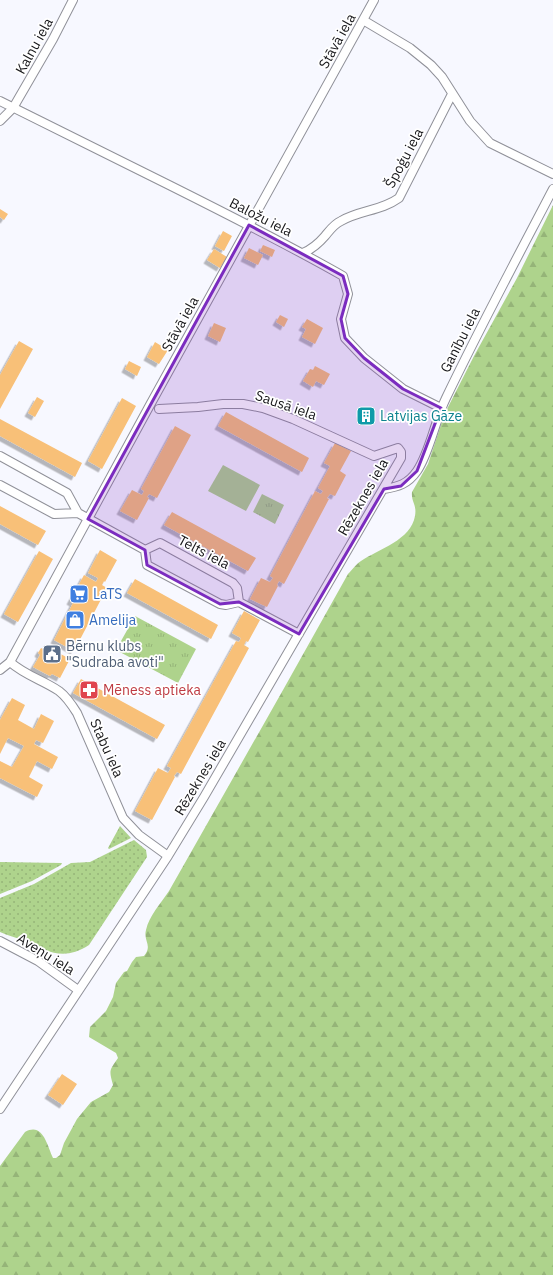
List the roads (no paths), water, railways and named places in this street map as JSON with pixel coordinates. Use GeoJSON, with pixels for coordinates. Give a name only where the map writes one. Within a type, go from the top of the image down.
{"type":"FeatureCollection","features":[{"type":"Feature","properties":{"kind":"street","name":"Kalnu iela"},"geometry":{"type":"LineString","coordinates":[[0,121],[13,108],[53,39],[73,0]]}},
{"type":"Feature","properties":{"kind":"street","name":"Stāvā iela"},"geometry":{"type":"LineString","coordinates":[[10,662],[374,0]]}},
{"type":"Feature","properties":{"kind":"street"},"geometry":{"type":"LineString","coordinates":[[363,20],[410,48],[431,65],[442,77],[470,121],[490,143],[553,174]]}},
{"type":"Feature","properties":{"kind":"street","name":"Špoģu iela"},"geometry":{"type":"LineString","coordinates":[[303,253],[313,248],[332,228],[347,217],[390,205],[400,198],[452,94]]}},
{"type":"Feature","properties":{"kind":"street","name":"Baložu iela"},"geometry":{"type":"LineString","coordinates":[[0,101],[303,253],[343,276],[348,294],[341,319],[345,338],[364,358],[403,390],[441,408]]}},
{"type":"Feature","properties":{"kind":"street","name":"Ganību iela"},"geometry":{"type":"LineString","coordinates":[[384,489],[401,486],[410,480],[417,471],[424,458],[441,408],[466,356],[553,189]]}},
{"type":"Feature","properties":{"kind":"street","name":"Sausā iela"},"geometry":{"type":"LineString","coordinates":[[159,409],[242,404],[263,408],[293,419],[374,456],[398,448]]}},
{"type":"Feature","properties":{"kind":"street","name":"Rēzeknes iela"},"geometry":{"type":"LineString","coordinates":[[0,1109],[168,856],[204,797],[384,489],[401,458],[401,452],[398,448]]}},
{"type":"Feature","properties":{"kind":"street"},"geometry":{"type":"LineString","coordinates":[[0,456],[68,493],[78,513],[144,550],[147,565],[220,604],[226,605],[239,602],[299,634]]}},
{"type":"Feature","properties":{"kind":"street"},"geometry":{"type":"LineString","coordinates":[[0,485],[54,514],[78,513]]}},
{"type":"Feature","properties":{"kind":"street","name":"Telts iela"},"geometry":{"type":"LineString","coordinates":[[144,550],[160,543],[233,583],[237,588],[239,602]]}},
{"type":"Feature","properties":{"kind":"street"},"geometry":{"type":"LineString","coordinates":[[0,670],[10,662]]}},
{"type":"Feature","properties":{"kind":"street","name":"Stabu iela"},"geometry":{"type":"LineString","coordinates":[[10,662],[20,671],[58,690],[71,704],[77,713],[123,818],[139,835],[168,856]]}},
{"type":"Feature","properties":{"kind":"street","name":"Aveņu iela"},"geometry":{"type":"LineString","coordinates":[[0,941],[38,961],[78,990]]}},
{"type":"Feature","properties":{"kind":"place","name":"Latvijas Gāze"},"geometry":{"type":"Point","coordinates":[366,416]}},
{"type":"Feature","properties":{"kind":"place","name":"LaTS"},"geometry":{"type":"Point","coordinates":[79,594]}},
{"type":"Feature","properties":{"kind":"place","name":"Amelija"},"geometry":{"type":"Point","coordinates":[75,620]}},
{"type":"Feature","properties":{"kind":"place","name":"Bērnu klubs \"Sudraba avoti\""},"geometry":{"type":"Point","coordinates":[52,654]}},
{"type":"Feature","properties":{"kind":"place","name":"Mēness aptieka"},"geometry":{"type":"Point","coordinates":[89,690]}}]}
